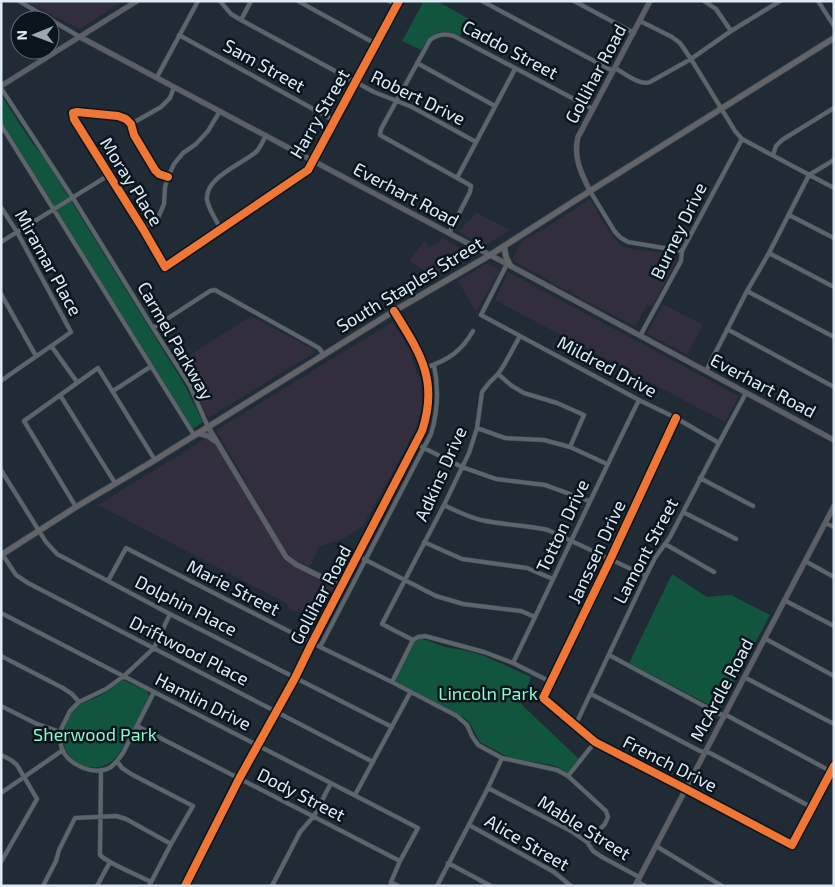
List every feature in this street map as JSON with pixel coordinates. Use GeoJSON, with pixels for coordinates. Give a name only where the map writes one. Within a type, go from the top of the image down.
{"type":"FeatureCollection","features":[{"type":"Feature","properties":{"kind":"main road"},"geometry":{"type":"LineString","coordinates":[[1,87],[137,1]]}},
{"type":"Feature","properties":{"kind":"main road","name":"Gollihar Road"},"geometry":{"type":"LineString","coordinates":[[590,191],[579,168],[576,146],[578,137],[650,1]]}},
{"type":"Feature","properties":{"kind":"main road","name":"Everhart Road"},"geometry":{"type":"LineString","coordinates":[[80,36],[834,440]]}},
{"type":"Feature","properties":{"kind":"main road","name":"South Staples Street"},"geometry":{"type":"LineString","coordinates":[[2,554],[394,311],[490,255],[834,38]]}},
{"type":"Feature","properties":{"kind":"main road"},"geometry":{"type":"LineString","coordinates":[[504,246],[509,265]]}},
{"type":"Feature","properties":{"kind":"main road","name":"Gollihar Road"},"geometry":{"type":"LineString","coordinates":[[185,886],[239,779],[342,588],[426,422],[429,403],[426,368],[394,311]]}},
{"type":"Feature","properties":{"kind":"main road","name":"Carmel Parkway"},"geometry":{"type":"LineString","coordinates":[[208,426],[286,557],[297,565],[342,588]]}},
{"type":"Feature","properties":{"kind":"main road"},"geometry":{"type":"LineString","coordinates":[[196,434],[208,436],[218,442]]}},
{"type":"Feature","properties":{"kind":"main road","name":"McArdle Road"},"geometry":{"type":"LineString","coordinates":[[637,881],[834,506]]}},
{"type":"Feature","properties":{"kind":"street","name":"Everhart Road"},"geometry":{"type":"LineString","coordinates":[[19,1],[80,36]]}},
{"type":"Feature","properties":{"kind":"street"},"geometry":{"type":"LineString","coordinates":[[156,77],[198,1]]}},
{"type":"Feature","properties":{"kind":"street","name":"Robert Drive"},"geometry":{"type":"LineString","coordinates":[[220,1],[231,14],[241,20],[374,92],[412,107],[476,142]]}},
{"type":"Feature","properties":{"kind":"street"},"geometry":{"type":"LineString","coordinates":[[241,20],[251,1]]}},
{"type":"Feature","properties":{"kind":"street"},"geometry":{"type":"LineString","coordinates":[[298,1],[376,44]]}},
{"type":"Feature","properties":{"kind":"street"},"geometry":{"type":"LineString","coordinates":[[390,1],[398,3]]}},
{"type":"Feature","properties":{"kind":"street"},"geometry":{"type":"LineString","coordinates":[[482,1],[614,70],[646,84],[691,59],[773,3],[780,1]]}},
{"type":"Feature","properties":{"kind":"street"},"geometry":{"type":"LineString","coordinates":[[574,1],[634,33]]}},
{"type":"Feature","properties":{"kind":"street"},"geometry":{"type":"LineString","coordinates":[[704,1],[716,9],[731,31]]}},
{"type":"Feature","properties":{"kind":"street"},"geometry":{"type":"LineString","coordinates":[[818,1],[834,26]]}},
{"type":"Feature","properties":{"kind":"street","name":"Harry Street"},"geometry":{"type":"LineString","coordinates":[[165,267],[308,170],[398,3]]}},
{"type":"Feature","properties":{"kind":"street"},"geometry":{"type":"LineString","coordinates":[[640,21],[680,43],[722,108],[735,132],[742,139],[834,188]]}},
{"type":"Feature","properties":{"kind":"street","name":"Caddo Street"},"geometry":{"type":"LineString","coordinates":[[417,63],[430,40],[440,34],[448,34],[593,109]]}},
{"type":"Feature","properties":{"kind":"street","name":"Sam Street"},"geometry":{"type":"LineString","coordinates":[[179,35],[335,120]]}},
{"type":"Feature","properties":{"kind":"street"},"geometry":{"type":"LineString","coordinates":[[449,233],[470,192],[471,186],[380,135],[381,129],[417,63],[495,106]]}},
{"type":"Feature","properties":{"kind":"street"},"geometry":{"type":"LineString","coordinates":[[457,178],[515,69]]}},
{"type":"Feature","properties":{"kind":"street","name":"Carmel Parkway"},"geometry":{"type":"LineString","coordinates":[[1,87],[73,198],[190,386],[208,426]]}},
{"type":"Feature","properties":{"kind":"street"},"geometry":{"type":"LineString","coordinates":[[168,177],[159,174],[155,170],[134,135],[131,124],[161,107],[170,98],[174,87]]}},
{"type":"Feature","properties":{"kind":"street"},"geometry":{"type":"LineString","coordinates":[[774,155],[776,146],[782,140],[834,108]]}},
{"type":"Feature","properties":{"kind":"street"},"geometry":{"type":"LineString","coordinates":[[143,229],[158,218],[164,204],[165,187],[174,164],[183,153],[196,144],[208,131],[220,111]]}},
{"type":"Feature","properties":{"kind":"street","name":"Moray Place"},"geometry":{"type":"LineString","coordinates":[[131,124],[126,119],[118,116],[73,113],[74,119],[165,267]]}},
{"type":"Feature","properties":{"kind":"street","name":"Carmel Parkway"},"geometry":{"type":"LineString","coordinates":[[1,125],[150,367],[196,434]]}},
{"type":"Feature","properties":{"kind":"street"},"geometry":{"type":"LineString","coordinates":[[221,229],[207,200],[209,188],[218,178],[258,151],[266,135]]}},
{"type":"Feature","properties":{"kind":"street","name":"Burney Drive"},"geometry":{"type":"LineString","coordinates":[[640,336],[681,261],[682,251],[742,139]]}},
{"type":"Feature","properties":{"kind":"street"},"geometry":{"type":"LineString","coordinates":[[706,371],[809,175],[834,160]]}},
{"type":"Feature","properties":{"kind":"street"},"geometry":{"type":"LineString","coordinates":[[1,242],[109,175]]}},
{"type":"Feature","properties":{"kind":"street"},"geometry":{"type":"LineString","coordinates":[[590,191],[615,232],[621,238],[628,242],[682,251]]}},
{"type":"Feature","properties":{"kind":"street","name":"Miramar Place"},"geometry":{"type":"LineString","coordinates":[[1,207],[17,232],[71,332],[52,347]]}},
{"type":"Feature","properties":{"kind":"street"},"geometry":{"type":"LineString","coordinates":[[789,215],[834,238]]}},
{"type":"Feature","properties":{"kind":"street"},"geometry":{"type":"LineString","coordinates":[[769,253],[834,287]]}},
{"type":"Feature","properties":{"kind":"street","name":"Mildred Drive"},"geometry":{"type":"LineString","coordinates":[[509,265],[481,315],[676,418],[719,443]]}},
{"type":"Feature","properties":{"kind":"street"},"geometry":{"type":"LineString","coordinates":[[153,328],[210,291],[215,290],[319,348],[324,354]]}},
{"type":"Feature","properties":{"kind":"street"},"geometry":{"type":"LineString","coordinates":[[748,291],[834,337]]}},
{"type":"Feature","properties":{"kind":"street"},"geometry":{"type":"LineString","coordinates":[[1,294],[36,356]]}},
{"type":"Feature","properties":{"kind":"street"},"geometry":{"type":"LineString","coordinates":[[727,329],[834,387]]}},
{"type":"Feature","properties":{"kind":"street"},"geometry":{"type":"LineString","coordinates":[[426,368],[447,360],[463,346],[473,331]]}},
{"type":"Feature","properties":{"kind":"street","name":"Adkins Drive"},"geometry":{"type":"LineString","coordinates":[[413,640],[382,624],[444,505],[473,443],[482,392],[498,374],[520,336]]}},
{"type":"Feature","properties":{"kind":"street"},"geometry":{"type":"LineString","coordinates":[[1,381],[52,347],[77,382]]}},
{"type":"Feature","properties":{"kind":"street"},"geometry":{"type":"LineString","coordinates":[[320,647],[431,434],[437,408],[438,388],[434,365]]}},
{"type":"Feature","properties":{"kind":"street"},"geometry":{"type":"LineString","coordinates":[[113,391],[150,367]]}},
{"type":"Feature","properties":{"kind":"street"},"geometry":{"type":"LineString","coordinates":[[76,507],[24,421],[98,368],[155,460]]}},
{"type":"Feature","properties":{"kind":"street"},"geometry":{"type":"LineString","coordinates":[[498,374],[512,386],[524,392],[584,414],[570,447]]}},
{"type":"Feature","properties":{"kind":"street","name":"Lamont Street"},"geometry":{"type":"LineString","coordinates":[[575,726],[655,558],[683,512],[746,393]]}},
{"type":"Feature","properties":{"kind":"street"},"geometry":{"type":"LineString","coordinates":[[60,395],[116,483]]}},
{"type":"Feature","properties":{"kind":"street","name":"Totton Drive"},"geometry":{"type":"LineString","coordinates":[[513,664],[589,501],[639,400]]}},
{"type":"Feature","properties":{"kind":"street","name":"Janssen Drive"},"geometry":{"type":"LineString","coordinates":[[543,698],[676,418]]}},
{"type":"Feature","properties":{"kind":"street"},"geometry":{"type":"LineString","coordinates":[[477,428],[505,438],[544,440],[570,447],[607,464]]}},
{"type":"Feature","properties":{"kind":"street"},"geometry":{"type":"LineString","coordinates":[[416,444],[462,467],[496,479],[545,486],[589,501]]}},
{"type":"Feature","properties":{"kind":"street","name":"Dolphin Place"},"geometry":{"type":"LineString","coordinates":[[1,470],[46,542],[57,554],[392,727]]}},
{"type":"Feature","properties":{"kind":"street"},"geometry":{"type":"LineString","coordinates":[[700,478],[753,506]]}},
{"type":"Feature","properties":{"kind":"street"},"geometry":{"type":"LineString","coordinates":[[444,505],[480,520],[548,530],[646,576]]}},
{"type":"Feature","properties":{"kind":"street"},"geometry":{"type":"LineString","coordinates":[[383,507],[391,511]]}},
{"type":"Feature","properties":{"kind":"street"},"geometry":{"type":"LineString","coordinates":[[683,512],[736,539]]}},
{"type":"Feature","properties":{"kind":"street"},"geometry":{"type":"LineString","coordinates":[[825,522],[834,527]]}},
{"type":"Feature","properties":{"kind":"street"},"geometry":{"type":"LineString","coordinates":[[424,542],[462,559],[528,568],[553,579]]}},
{"type":"Feature","properties":{"kind":"street"},"geometry":{"type":"LineString","coordinates":[[665,544],[714,572]]}},
{"type":"Feature","properties":{"kind":"street","name":"Marie Street"},"geometry":{"type":"LineString","coordinates":[[108,581],[126,548],[457,716],[467,725],[478,745],[502,758],[557,770],[568,776],[606,811],[608,817],[605,824],[587,842]]}},
{"type":"Feature","properties":{"kind":"street","name":"Driftwood Place"},"geometry":{"type":"LineString","coordinates":[[2,554],[16,575],[28,583],[373,762]]}},
{"type":"Feature","properties":{"kind":"street"},"geometry":{"type":"LineString","coordinates":[[358,556],[436,596],[463,604],[521,611],[535,617]]}},
{"type":"Feature","properties":{"kind":"street"},"geometry":{"type":"LineString","coordinates":[[805,562],[834,577]]}},
{"type":"Feature","properties":{"kind":"street"},"geometry":{"type":"LineString","coordinates":[[346,580],[353,584]]}},
{"type":"Feature","properties":{"kind":"street"},"geometry":{"type":"LineString","coordinates":[[784,600],[834,626]]}},
{"type":"Feature","properties":{"kind":"street","name":"Hamlin Drive"},"geometry":{"type":"LineString","coordinates":[[1,613],[418,828],[400,861]]}},
{"type":"Feature","properties":{"kind":"street"},"geometry":{"type":"LineString","coordinates":[[154,692],[123,753],[111,767],[93,770],[79,766],[62,750],[60,732],[70,712],[79,702],[106,690],[154,648],[170,614]]}},
{"type":"Feature","properties":{"kind":"street"},"geometry":{"type":"LineString","coordinates":[[325,618],[333,622]]}},
{"type":"Feature","properties":{"kind":"street"},"geometry":{"type":"LineString","coordinates":[[392,682],[413,640],[425,636],[484,652],[551,682]]}},
{"type":"Feature","properties":{"kind":"street"},"geometry":{"type":"LineString","coordinates":[[764,638],[834,676]]}},
{"type":"Feature","properties":{"kind":"street"},"geometry":{"type":"LineString","coordinates":[[609,655],[832,772]]}},
{"type":"Feature","properties":{"kind":"street"},"geometry":{"type":"LineString","coordinates":[[1,656],[63,688],[79,702]]}},
{"type":"Feature","properties":{"kind":"street"},"geometry":{"type":"LineString","coordinates":[[744,678],[834,724]]}},
{"type":"Feature","properties":{"kind":"street"},"geometry":{"type":"LineString","coordinates":[[355,795],[410,692]]}},
{"type":"Feature","properties":{"kind":"street"},"geometry":{"type":"LineString","coordinates":[[591,694],[811,808],[834,766]]}},
{"type":"Feature","properties":{"kind":"street","name":"French Drive"},"geometry":{"type":"LineString","coordinates":[[543,698],[595,742],[792,845],[811,808]]}},
{"type":"Feature","properties":{"kind":"street"},"geometry":{"type":"LineString","coordinates":[[1,706],[37,724],[60,732]]}},
{"type":"Feature","properties":{"kind":"street","name":"Dody Street"},"geometry":{"type":"LineString","coordinates":[[137,726],[400,861]]}},
{"type":"Feature","properties":{"kind":"street"},"geometry":{"type":"LineString","coordinates":[[568,776],[595,742]]}},
{"type":"Feature","properties":{"kind":"street"},"geometry":{"type":"LineString","coordinates":[[1,793],[62,750]]}},
{"type":"Feature","properties":{"kind":"street"},"geometry":{"type":"LineString","coordinates":[[1,755],[17,765],[38,799],[1,862]]}},
{"type":"Feature","properties":{"kind":"street"},"geometry":{"type":"LineString","coordinates":[[436,886],[502,758]]}},
{"type":"Feature","properties":{"kind":"street"},"geometry":{"type":"LineString","coordinates":[[101,770],[100,855],[150,884],[193,806],[130,774],[116,761]]}},
{"type":"Feature","properties":{"kind":"street"},"geometry":{"type":"LineString","coordinates":[[272,886],[300,832],[314,816],[331,783]]}},
{"type":"Feature","properties":{"kind":"street","name":"Mable Street"},"geometry":{"type":"LineString","coordinates":[[488,788],[571,831],[587,842],[593,851],[645,886]]}},
{"type":"Feature","properties":{"kind":"street"},"geometry":{"type":"LineString","coordinates":[[43,886],[75,818],[116,816],[126,819],[171,844]]}},
{"type":"Feature","properties":{"kind":"street","name":"Alice Street"},"geometry":{"type":"LineString","coordinates":[[469,825],[554,872],[571,886]]}},
{"type":"Feature","properties":{"kind":"street"},"geometry":{"type":"LineString","coordinates":[[656,846],[722,886]]}},
{"type":"Feature","properties":{"kind":"street"},"geometry":{"type":"LineString","coordinates":[[1,851],[6,853]]}},
{"type":"Feature","properties":{"kind":"street"},"geometry":{"type":"LineString","coordinates":[[398,886],[391,884],[400,861]]}},
{"type":"Feature","properties":{"kind":"street"},"geometry":{"type":"LineString","coordinates":[[97,886],[110,862]]}},
{"type":"Feature","properties":{"kind":"street"},"geometry":{"type":"LineString","coordinates":[[448,864],[491,886]]}},
{"type":"Feature","properties":{"kind":"shaded area"},"geometry":{"type":"Polygon","coordinates":[[[29,1],[123,1],[80,29],[60,19],[60,10],[42,10],[28,3],[29,1]]]}},
{"type":"Feature","properties":{"kind":"shaded area"},"geometry":{"type":"Polygon","coordinates":[[[590,199],[611,235],[620,244],[627,248],[672,254],[675,257],[676,262],[652,307],[647,305],[635,326],[512,260],[522,241],[590,199]]]}},
{"type":"Feature","properties":{"kind":"shaded area"},"geometry":{"type":"Polygon","coordinates":[[[477,213],[510,230],[482,245],[458,232],[477,213]]]}},
{"type":"Feature","properties":{"kind":"shaded area"},"geometry":{"type":"Polygon","coordinates":[[[442,238],[469,253],[469,256],[435,276],[409,261],[424,241],[430,247],[442,238]]]}},
{"type":"Feature","properties":{"kind":"shaded area"},"geometry":{"type":"Polygon","coordinates":[[[486,264],[490,264],[500,270],[476,312],[458,281],[486,264]]]}},
{"type":"Feature","properties":{"kind":"shaded area"},"geometry":{"type":"Polygon","coordinates":[[[508,272],[739,396],[725,422],[495,300],[508,272]]]}},
{"type":"Feature","properties":{"kind":"shaded area"},"geometry":{"type":"Polygon","coordinates":[[[663,304],[703,325],[687,355],[647,333],[663,304]]]}},
{"type":"Feature","properties":{"kind":"shaded area"},"geometry":{"type":"Polygon","coordinates":[[[251,316],[315,351],[208,418],[179,362],[251,316]]]}},
{"type":"Feature","properties":{"kind":"shaded area"},"geometry":{"type":"Polygon","coordinates":[[[392,322],[412,353],[417,375],[419,375],[421,382],[422,405],[416,429],[363,526],[345,538],[319,547],[310,567],[295,560],[283,548],[216,430],[392,322]]]}},
{"type":"Feature","properties":{"kind":"shaded area"},"geometry":{"type":"Polygon","coordinates":[[[206,438],[213,440],[285,561],[335,587],[311,632],[304,612],[299,609],[298,613],[287,607],[288,604],[98,505],[206,438]]]}},
{"type":"Feature","properties":{"kind":"green space"},"geometry":{"type":"Polygon","coordinates":[[[424,1],[437,1],[469,19],[460,36],[447,32],[437,33],[428,39],[421,50],[402,41],[424,1]]]}},
{"type":"Feature","properties":{"kind":"green space"},"geometry":{"type":"Polygon","coordinates":[[[1,95],[32,143],[44,157],[184,384],[203,422],[193,429],[1,121],[1,95]]]}},
{"type":"Feature","properties":{"kind":"green space"},"geometry":{"type":"Polygon","coordinates":[[[672,574],[707,597],[731,595],[770,615],[719,710],[629,663],[672,574]]]}},
{"type":"Feature","properties":{"kind":"green space","name":"Lincoln Park"},"geometry":{"type":"Polygon","coordinates":[[[418,639],[484,656],[531,677],[521,704],[579,759],[567,773],[552,765],[510,758],[480,742],[465,718],[396,681],[395,679],[415,641],[418,639]]]}},
{"type":"Feature","properties":{"kind":"green space","name":"Sherwood Park"},"geometry":{"type":"Polygon","coordinates":[[[123,680],[147,691],[149,697],[120,752],[111,762],[100,767],[88,767],[78,763],[69,755],[64,745],[63,733],[68,719],[80,705],[98,697],[123,680]]]}},
{"type":"Feature","properties":{"kind":"cycle path"},"geometry":{"type":"LineString","coordinates":[[168,177],[159,174],[155,170],[134,135],[131,124],[126,119],[118,116],[73,113],[74,119],[165,267],[308,170],[399,1]]}},
{"type":"Feature","properties":{"kind":"cycle path"},"geometry":{"type":"LineString","coordinates":[[185,886],[239,779],[295,678],[422,431],[427,413],[428,397],[424,368],[412,340],[394,311]]}},
{"type":"Feature","properties":{"kind":"cycle path"},"geometry":{"type":"LineString","coordinates":[[676,418],[543,698],[595,742],[792,845],[834,766]]}}]}
